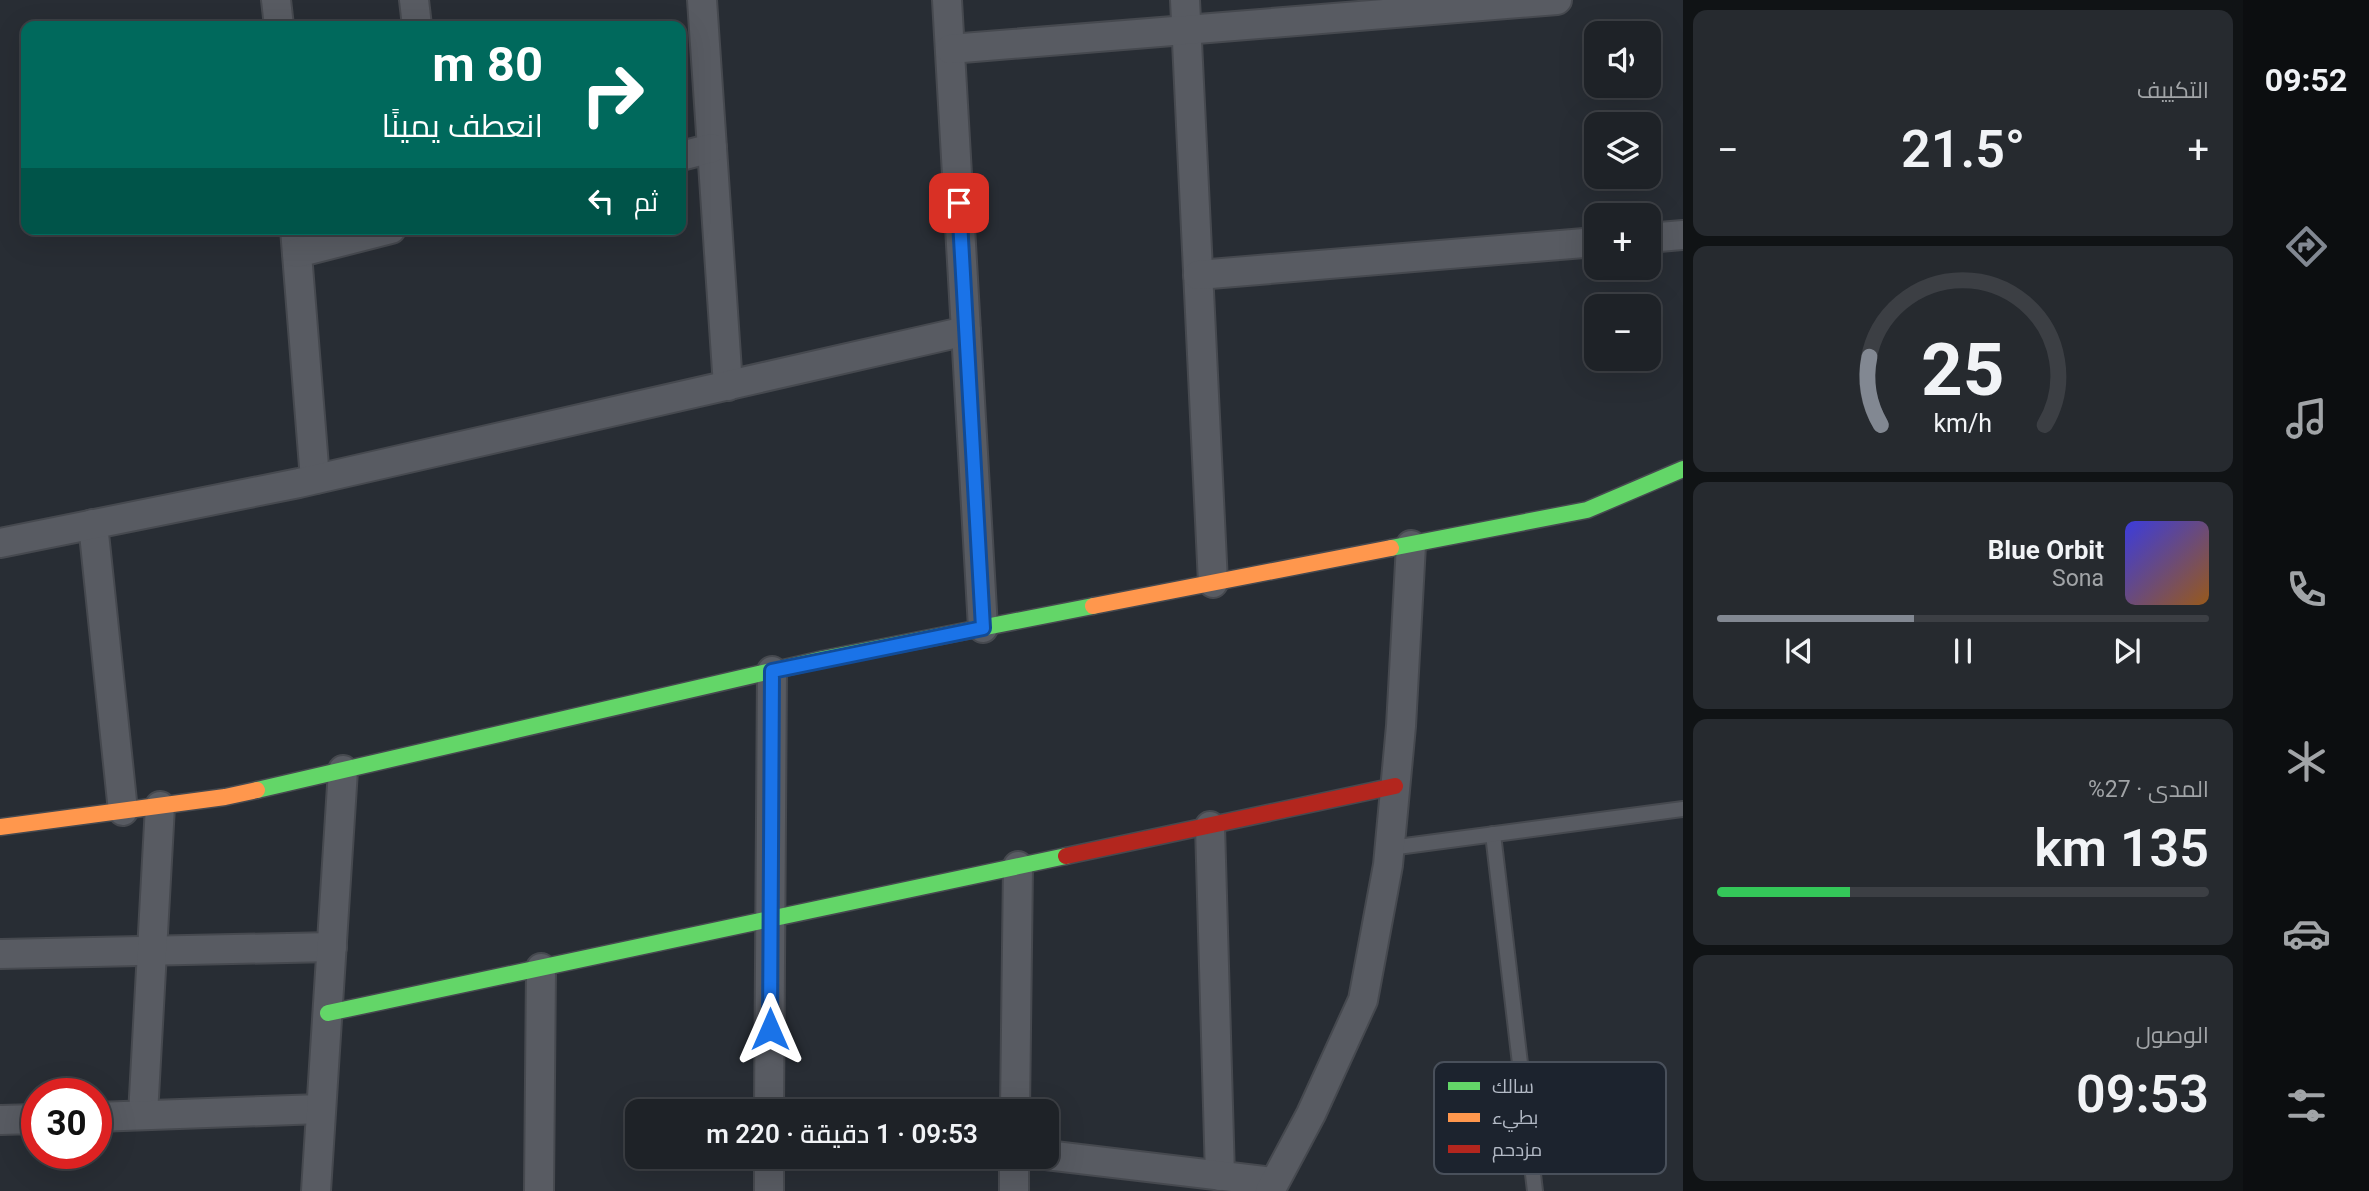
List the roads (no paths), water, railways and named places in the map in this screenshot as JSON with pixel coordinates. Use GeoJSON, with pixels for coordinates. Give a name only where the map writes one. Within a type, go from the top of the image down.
{"type":"FeatureCollection","features":[{"type":"Feature","properties":{"kind":"street"},"geometry":{"type":"LineString","coordinates":[[276,0],[278,21]]}},
{"type":"Feature","properties":{"kind":"street"},"geometry":{"type":"LineString","coordinates":[[414,0],[416,21]]}},
{"type":"Feature","properties":{"kind":"street"},"geometry":{"type":"LineString","coordinates":[[702,0],[728,386]]}},
{"type":"Feature","properties":{"kind":"street"},"geometry":{"type":"LineString","coordinates":[[947,0],[983,628]]}},
{"type":"Feature","properties":{"kind":"street"},"geometry":{"type":"LineString","coordinates":[[1185,0],[1213,583]]}},
{"type":"Feature","properties":{"kind":"street"},"geometry":{"type":"LineString","coordinates":[[950,49],[1557,0]]}},
{"type":"Feature","properties":{"kind":"street"},"geometry":{"type":"LineString","coordinates":[[686,155],[712,148]]}},
{"type":"Feature","properties":{"kind":"street"},"geometry":{"type":"LineString","coordinates":[[315,479],[296,241],[344,235]]}},
{"type":"Feature","properties":{"kind":"street"},"geometry":{"type":"LineString","coordinates":[[1661,237],[1683,235]]}},
{"type":"Feature","properties":{"kind":"street"},"geometry":{"type":"LineString","coordinates":[[1198,275],[1584,243]]}},
{"type":"Feature","properties":{"kind":"street"},"geometry":{"type":"LineString","coordinates":[[0,543],[315,479],[966,331]]}},
{"type":"Feature","properties":{"kind":"street"},"geometry":{"type":"LineString","coordinates":[[0,827],[225,797],[772,671],[1587,510],[1683,469]]}},
{"type":"Feature","properties":{"kind":"street"},"geometry":{"type":"LineString","coordinates":[[93,524],[123,811]]}},
{"type":"Feature","properties":{"kind":"street"},"geometry":{"type":"LineString","coordinates":[[1059,1157],[1220,1176],[1272,1187],[1311,1114],[1363,1000],[1390,848],[1411,545]]}},
{"type":"Feature","properties":{"kind":"street"},"geometry":{"type":"LineString","coordinates":[[769,1099],[772,671]]}},
{"type":"Feature","properties":{"kind":"street"},"geometry":{"type":"LineString","coordinates":[[316,1191],[343,770]]}},
{"type":"Feature","properties":{"kind":"street"},"geometry":{"type":"LineString","coordinates":[[328,1013],[1395,786]]}},
{"type":"Feature","properties":{"kind":"street"},"geometry":{"type":"LineString","coordinates":[[144,1115],[160,806]]}},
{"type":"Feature","properties":{"kind":"street"},"geometry":{"type":"LineString","coordinates":[[1210,826],[1220,1176]]}},
{"type":"Feature","properties":{"kind":"street"},"geometry":{"type":"LineString","coordinates":[[1015,1099],[1018,866]]}},
{"type":"Feature","properties":{"kind":"street"},"geometry":{"type":"LineString","coordinates":[[0,954],[332,947]]}},
{"type":"Feature","properties":{"kind":"street"},"geometry":{"type":"LineString","coordinates":[[540,1191],[541,968]]}},
{"type":"Feature","properties":{"kind":"street"},"geometry":{"type":"LineString","coordinates":[[112,1116],[321,1109]]}},
{"type":"Feature","properties":{"kind":"street"},"geometry":{"type":"LineString","coordinates":[[0,1120],[21,1119]]}},
{"type":"Feature","properties":{"kind":"street"},"geometry":{"type":"LineString","coordinates":[[769,1169],[769,1191]]}},
{"type":"Feature","properties":{"kind":"street"},"geometry":{"type":"LineString","coordinates":[[1014,1169],[1014,1191]]}},
{"type":"Feature","properties":{"kind":"lane"},"geometry":{"type":"LineString","coordinates":[[1390,848],[1683,810]]}},
{"type":"Feature","properties":{"kind":"lane"},"geometry":{"type":"LineString","coordinates":[[1493,834],[1520,1062]]}}]}
